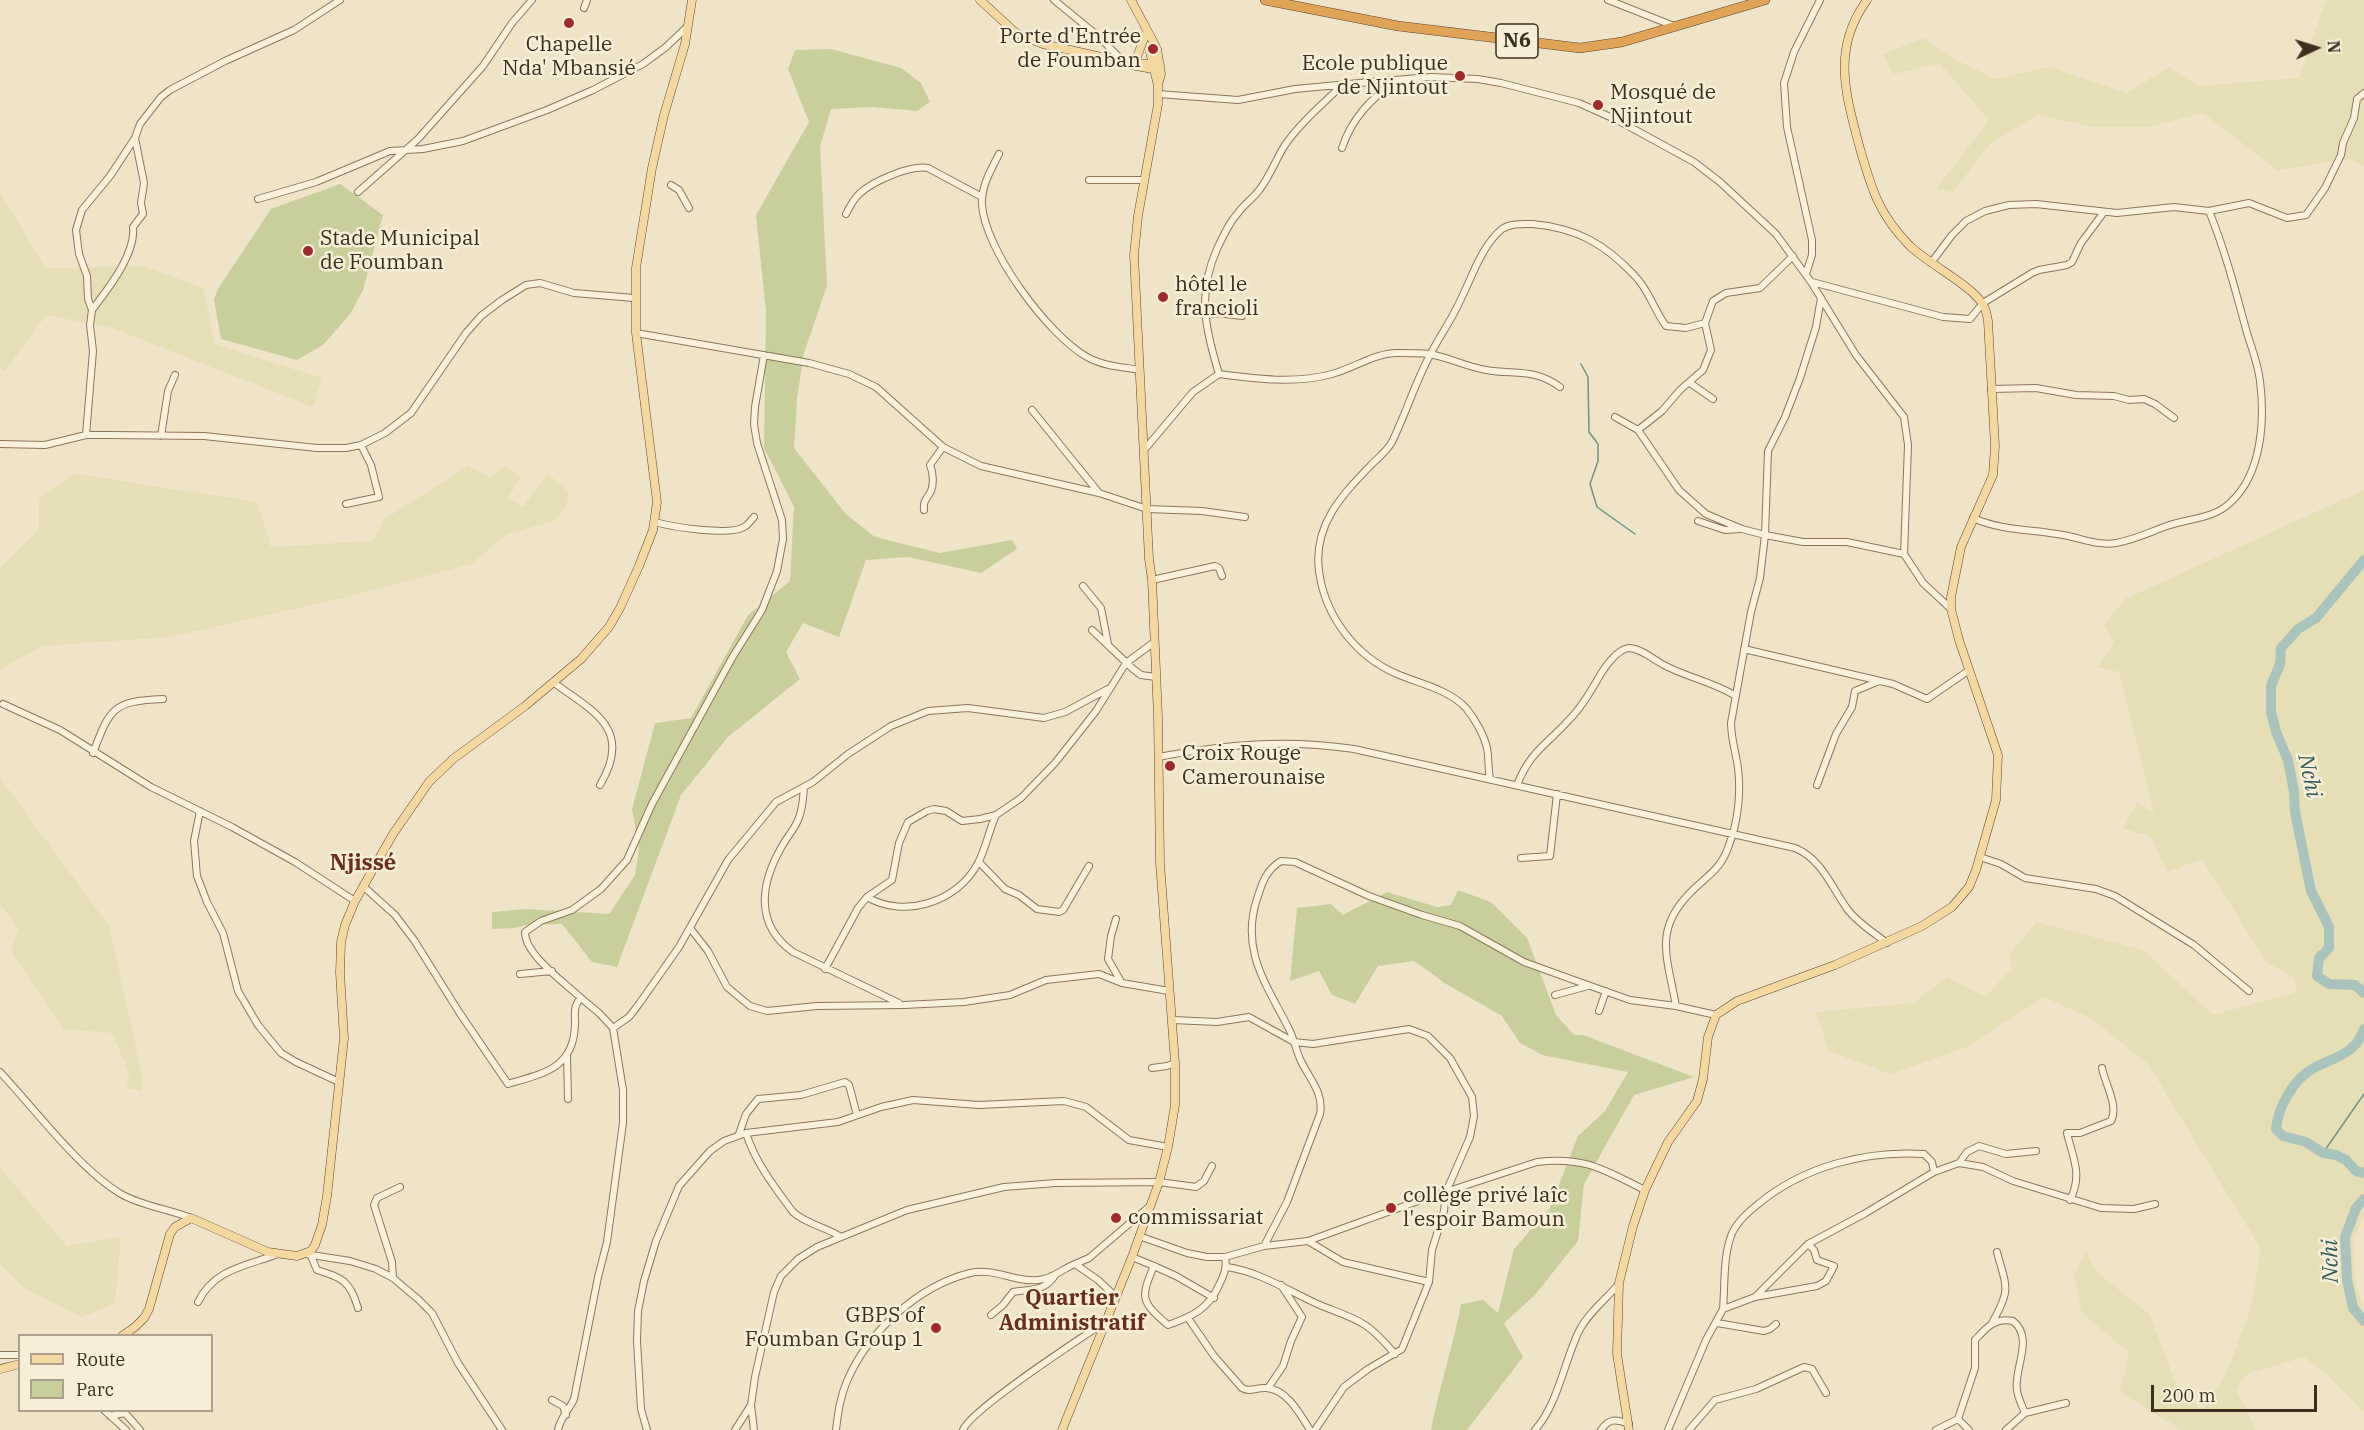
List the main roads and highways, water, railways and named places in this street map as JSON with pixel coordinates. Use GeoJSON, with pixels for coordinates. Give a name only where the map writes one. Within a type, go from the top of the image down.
{"type":"FeatureCollection","features":[{"type":"Feature","properties":{"kind":"highway","name":"N6"},"geometry":{"type":"LineString","coordinates":[[1265,0],[1398,26],[1568,47],[1607,45],[1765,0]]}},
{"type":"Feature","properties":{"kind":"main road"},"geometry":{"type":"LineString","coordinates":[[123,1334],[144,1318],[149,1309],[170,1234],[175,1227],[191,1218],[268,1252],[308,1255],[315,1245],[322,1225],[344,1038],[340,973],[341,942],[355,901],[403,818],[429,782],[453,759],[554,683],[581,659],[609,627],[627,595],[655,522],[657,491],[636,333],[634,298],[636,268],[643,210],[664,115],[688,26],[692,0]]}},
{"type":"Feature","properties":{"kind":"main road"},"geometry":{"type":"LineString","coordinates":[[980,0],[1009,27],[1025,38],[1043,44],[1157,67]]}},
{"type":"Feature","properties":{"kind":"main road"},"geometry":{"type":"LineString","coordinates":[[1062,1430],[1132,1257],[1159,1182],[1175,1105],[1175,1063],[1160,863],[1152,580],[1134,255],[1144,180],[1156,119],[1157,67],[1144,24],[1131,0]]}},
{"type":"Feature","properties":{"kind":"main road"},"geometry":{"type":"LineString","coordinates":[[1629,1427],[1617,1354],[1619,1283],[1633,1226],[1645,1190],[1668,1142],[1697,1101],[1703,1079],[1708,1037],[1716,1015],[1737,1001],[1794,981],[1887,943],[1922,926],[1952,907],[1969,887],[1996,800],[1998,755],[1968,671],[1951,609],[1955,569],[1961,547],[1993,475],[1995,446],[1988,321],[1983,303],[1911,246],[1894,227],[1875,198],[1849,107],[1844,73],[1847,40],[1854,20],[1867,0]]}},
{"type":"Feature","properties":{"kind":"main road"},"geometry":{"type":"LineString","coordinates":[[1144,24],[1153,49]]}},
{"type":"Feature","properties":{"kind":"main road"},"geometry":{"type":"LineString","coordinates":[[1131,63],[1146,33]]}},
{"type":"Feature","properties":{"kind":"main road"},"geometry":{"type":"LineString","coordinates":[[1131,63],[1157,87]]}},
{"type":"Feature","properties":{"kind":"main road"},"geometry":{"type":"LineString","coordinates":[[0,1369],[18,1364]]}},
{"type":"Feature","properties":{"kind":"waterway"},"geometry":{"type":"LineString","coordinates":[[1581,364],[1588,377],[1589,432],[1598,444],[1598,461],[1590,484],[1597,507],[1635,534]]}},
{"type":"Feature","properties":{"kind":"waterway","name":"Nchi"},"geometry":{"type":"LineString","coordinates":[[2364,560],[2316,618],[2298,629],[2281,648],[2280,664],[2271,686],[2271,712],[2276,732],[2288,760],[2295,812],[2311,891],[2329,927],[2329,948],[2319,958],[2317,976],[2329,984],[2355,985],[2364,993]]}},
{"type":"Feature","properties":{"kind":"waterway","name":"Nchi"},"geometry":{"type":"LineString","coordinates":[[2364,1029],[2350,1050],[2314,1068],[2300,1079],[2288,1094],[2277,1120],[2276,1129],[2283,1136],[2306,1142],[2323,1153],[2336,1155],[2346,1160],[2356,1171],[2364,1173]]}},
{"type":"Feature","properties":{"kind":"waterway"},"geometry":{"type":"LineString","coordinates":[[2323,1153],[2364,1094]]}},
{"type":"Feature","properties":{"kind":"waterway","name":"Nchi"},"geometry":{"type":"LineString","coordinates":[[2364,1199],[2356,1208],[2345,1237],[2347,1279],[2353,1308],[2364,1321]]}},
{"type":"Feature","properties":{"kind":"place","name":"Chapelle Nda' Mbansié"},"geometry":{"type":"Point","coordinates":[569,23]}},
{"type":"Feature","properties":{"kind":"place","name":"Porte d'Entrée de Foumban"},"geometry":{"type":"Point","coordinates":[1153,49]}},
{"type":"Feature","properties":{"kind":"place","name":"Ecole publique de Njintout"},"geometry":{"type":"Point","coordinates":[1460,76]}},
{"type":"Feature","properties":{"kind":"place","name":"Mosqué de Njintout"},"geometry":{"type":"Point","coordinates":[1598,105]}},
{"type":"Feature","properties":{"kind":"place","name":"Stade Municipal de Foumban"},"geometry":{"type":"Point","coordinates":[308,251]}},
{"type":"Feature","properties":{"kind":"place","name":"hôtel le francioli"},"geometry":{"type":"Point","coordinates":[1163,297]}},
{"type":"Feature","properties":{"kind":"place","name":"Croix Rouge Camerounaise"},"geometry":{"type":"Point","coordinates":[1170,766]}},
{"type":"Feature","properties":{"kind":"place","name":"collège privé laîc l'espoir Bamoun"},"geometry":{"type":"Point","coordinates":[1391,1208]}},
{"type":"Feature","properties":{"kind":"place","name":"commissariat"},"geometry":{"type":"Point","coordinates":[1116,1218]}},
{"type":"Feature","properties":{"kind":"place","name":"GBPS of Foumban Group 1"},"geometry":{"type":"Point","coordinates":[936,1328]}},
{"type":"Feature","properties":{"kind":"district","name":"Njissé"},"geometry":{"type":"Point","coordinates":[363,864]}},
{"type":"Feature","properties":{"kind":"district","name":"Quartier Administratif"},"geometry":{"type":"Point","coordinates":[1072,1312]}}]}
